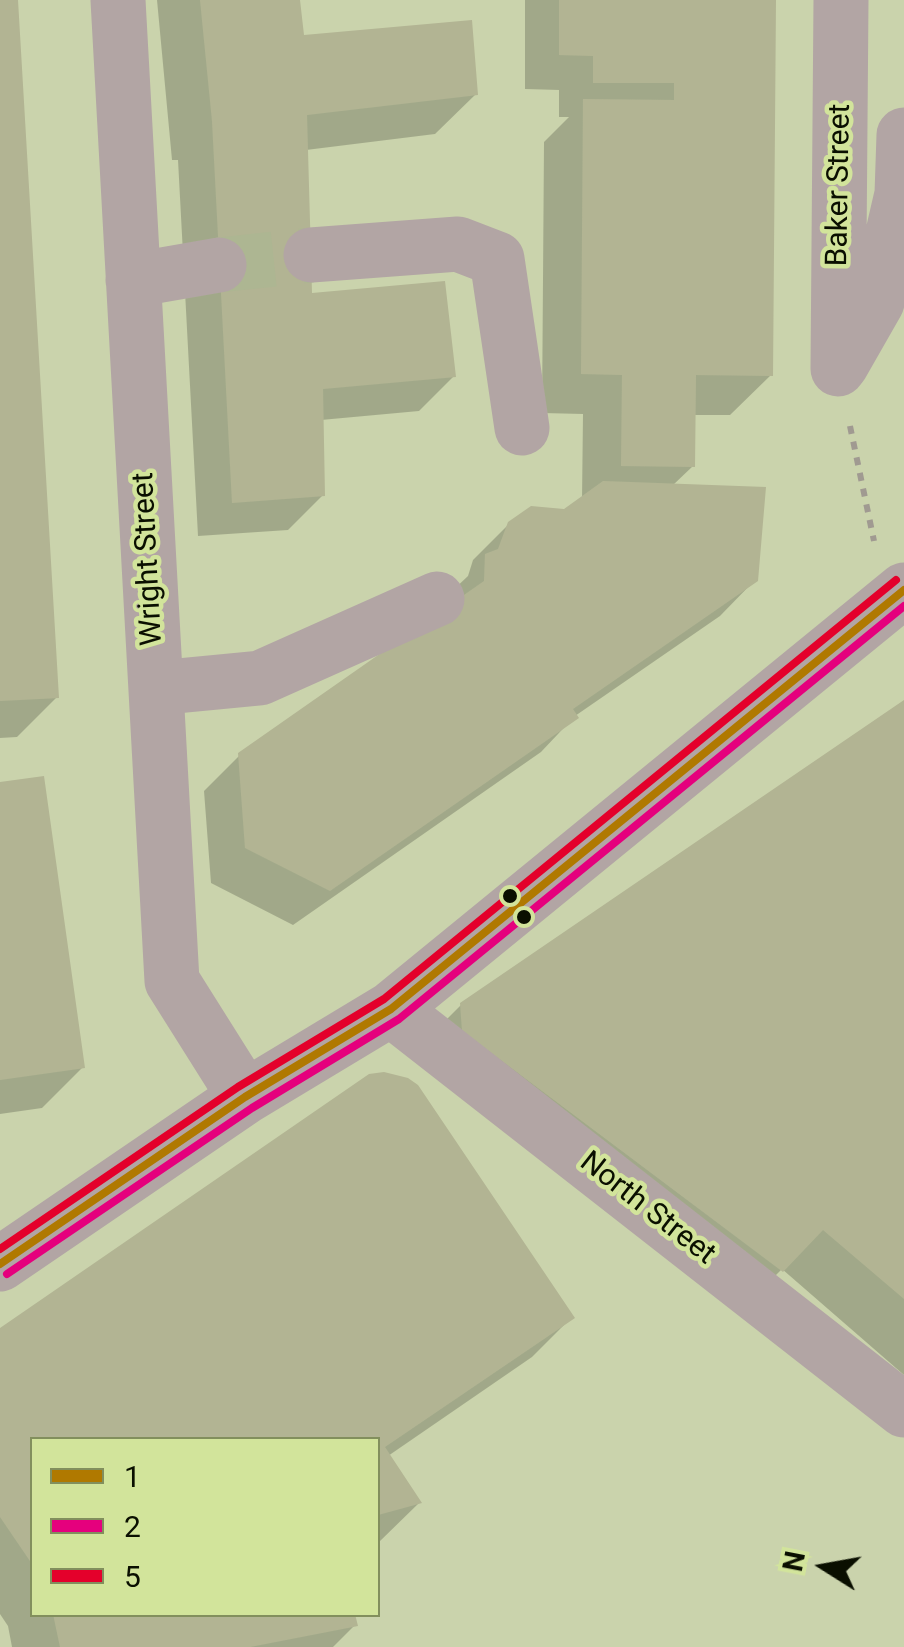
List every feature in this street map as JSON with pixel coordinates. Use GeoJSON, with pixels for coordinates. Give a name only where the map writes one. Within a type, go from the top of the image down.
{"type":"FeatureCollection","features":[{"type":"Feature","properties":{"kind":"street","name":"Wright Street"},"geometry":{"type":"LineString","coordinates":[[118,0],[172,980],[246,1097]]}},
{"type":"Feature","properties":{"kind":"street","name":"Baker Street"},"geometry":{"type":"LineString","coordinates":[[838,370],[841,0]]}},
{"type":"Feature","properties":{"kind":"street","name":"Baker Street"},"geometry":{"type":"LineString","coordinates":[[838,370],[876,302],[902,194],[904,135]]}},
{"type":"Feature","properties":{"kind":"street"},"geometry":{"type":"LineString","coordinates":[[311,255],[458,244],[497,259],[522,428]]}},
{"type":"Feature","properties":{"kind":"street"},"geometry":{"type":"LineString","coordinates":[[133,280],[219,265]]}},
{"type":"Feature","properties":{"kind":"street"},"geometry":{"type":"LineString","coordinates":[[0,1264],[246,1097],[391,1009],[896,596]]}},
{"type":"Feature","properties":{"kind":"street"},"geometry":{"type":"LineString","coordinates":[[156,688],[260,678],[436,599]]}},
{"type":"Feature","properties":{"kind":"street","name":"North Street"},"geometry":{"type":"LineString","coordinates":[[391,1009],[904,1410]]}},
{"type":"Feature","properties":{"kind":"path"},"geometry":{"type":"LineString","coordinates":[[838,370],[896,596]]}},
{"type":"Feature","properties":{"kind":"building"},"geometry":{"type":"Polygon","coordinates":[[[0,0],[18,0],[59,698],[0,701],[0,0]]]}},
{"type":"Feature","properties":{"kind":"building"},"geometry":{"type":"Polygon","coordinates":[[[200,0],[300,0],[304,35],[472,20],[478,95],[307,115],[312,293],[445,281],[456,377],[323,389],[325,496],[232,503],[212,121],[200,0]]]}},
{"type":"Feature","properties":{"kind":"building"},"geometry":{"type":"Polygon","coordinates":[[[559,0],[776,0],[773,376],[696,375],[695,467],[621,466],[622,375],[581,374],[583,99],[674,100],[674,83],[593,83],[593,56],[559,55],[559,0]]]}},
{"type":"Feature","properties":{"kind":"building"},"geometry":{"type":"Polygon","coordinates":[[[603,481],[766,487],[758,581],[573,709],[579,718],[330,891],[245,848],[238,753],[484,581],[485,554],[498,549],[508,522],[531,506],[564,509],[603,481]]]}},
{"type":"Feature","properties":{"kind":"building"},"geometry":{"type":"Polygon","coordinates":[[[904,700],[904,1299],[823,1230],[783,1272],[462,1031],[460,1003],[904,700]]]}},
{"type":"Feature","properties":{"kind":"building"},"geometry":{"type":"Polygon","coordinates":[[[44,776],[85,1068],[0,1080],[0,782],[44,776]]]}},
{"type":"Feature","properties":{"kind":"building"},"geometry":{"type":"Polygon","coordinates":[[[384,1072],[418,1085],[575,1318],[385,1447],[422,1503],[380,1514],[380,1437],[30,1437],[30,1561],[0,1517],[0,1328],[369,1074],[384,1072]]]}},
{"type":"Feature","properties":{"kind":"building"},"geometry":{"type":"Polygon","coordinates":[[[54,1617],[356,1617],[358,1626],[250,1647],[60,1647],[54,1617]]]}},
{"type":"Feature","properties":{"kind":"tunnel"},"geometry":{"type":"LineString","coordinates":[[219,265],[311,255]]}},
{"type":"Feature","properties":{"kind":"transit line","name":"5"},"geometry":{"type":"LineString","coordinates":[[0,1249],[238,1087],[384,999],[896,580]]}},
{"type":"Feature","properties":{"kind":"transit line","name":"1"},"geometry":{"type":"LineString","coordinates":[[0,1264],[245,1097],[391,1009],[904,590]]}},
{"type":"Feature","properties":{"kind":"transit line","name":"2"},"geometry":{"type":"LineString","coordinates":[[7,1274],[252,1108],[399,1019],[904,606]]}}]}
